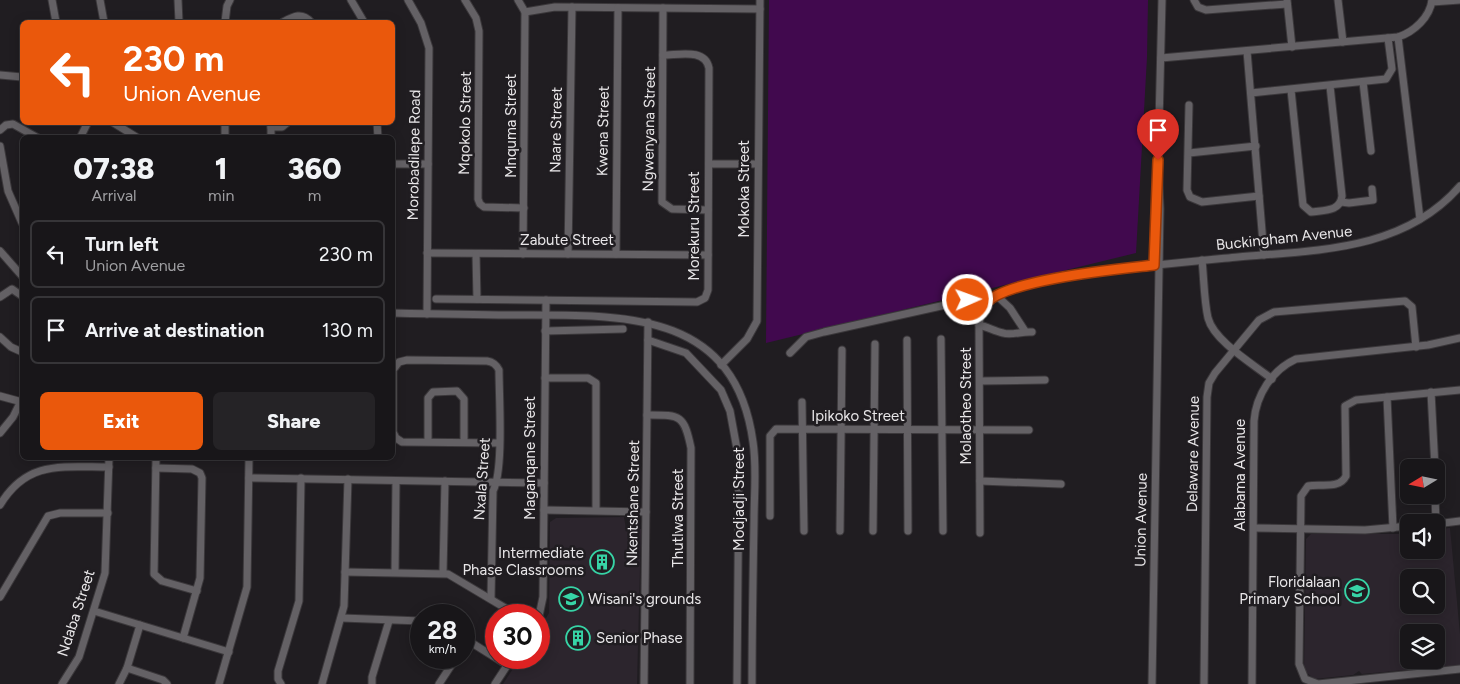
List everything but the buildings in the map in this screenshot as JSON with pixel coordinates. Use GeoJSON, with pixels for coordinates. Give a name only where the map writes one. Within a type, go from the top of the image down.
{"type":"FeatureCollection","features":[{"type":"Feature","properties":{"kind":"street"},"geometry":{"type":"LineString","coordinates":[[52,0],[56,20]]}},
{"type":"Feature","properties":{"kind":"street"},"geometry":{"type":"LineString","coordinates":[[100,0],[104,20]]}},
{"type":"Feature","properties":{"kind":"street"},"geometry":{"type":"LineString","coordinates":[[178,0],[179,20]]}},
{"type":"Feature","properties":{"kind":"street"},"geometry":{"type":"LineString","coordinates":[[225,20],[227,6],[230,0]]}},
{"type":"Feature","properties":{"kind":"street"},"geometry":{"type":"LineString","coordinates":[[351,0],[363,20]]}},
{"type":"Feature","properties":{"kind":"street","name":"Morobadilepe Road"},"geometry":{"type":"LineString","coordinates":[[408,0],[421,23],[428,48],[427,314]]}},
{"type":"Feature","properties":{"kind":"street","name":"Mqokolo Street"},"geometry":{"type":"LineString","coordinates":[[465,0],[476,18],[480,31],[478,199],[484,207],[524,208]]}},
{"type":"Feature","properties":{"kind":"street"},"geometry":{"type":"LineString","coordinates":[[518,0],[525,12],[555,6],[618,8],[630,4],[663,8],[760,9]]}},
{"type":"Feature","properties":{"kind":"street"},"geometry":{"type":"LineString","coordinates":[[730,0],[730,9]]}},
{"type":"Feature","properties":{"kind":"street","name":"Mokoka Street"},"geometry":{"type":"LineString","coordinates":[[721,365],[747,339],[757,321],[760,0]]}},
{"type":"Feature","properties":{"kind":"street","name":"Union Avenue"},"geometry":{"type":"LineString","coordinates":[[1152,684],[1158,356],[1156,265],[1162,0]]}},
{"type":"Feature","properties":{"kind":"street"},"geometry":{"type":"LineString","coordinates":[[1194,0],[1198,7],[1206,10],[1287,2],[1292,47]]}},
{"type":"Feature","properties":{"kind":"street"},"geometry":{"type":"LineString","coordinates":[[1338,0],[1343,42]]}},
{"type":"Feature","properties":{"kind":"street"},"geometry":{"type":"LineString","coordinates":[[1161,58],[1398,37],[1409,32],[1421,22],[1432,1],[1460,0]]}},
{"type":"Feature","properties":{"kind":"street","name":"Naare Street"},"geometry":{"type":"LineString","coordinates":[[568,254],[572,7]]}},
{"type":"Feature","properties":{"kind":"street","name":"Kwena Street"},"geometry":{"type":"LineString","coordinates":[[616,254],[618,8]]}},
{"type":"Feature","properties":{"kind":"street","name":"Ngwenyana Street"},"geometry":{"type":"LineString","coordinates":[[663,8],[662,202],[672,209],[708,210]]}},
{"type":"Feature","properties":{"kind":"street","name":"Mnquma Street"},"geometry":{"type":"LineString","coordinates":[[523,254],[525,12]]}},
{"type":"Feature","properties":{"kind":"street"},"geometry":{"type":"LineString","coordinates":[[287,20],[298,15],[309,20]]}},
{"type":"Feature","properties":{"kind":"street"},"geometry":{"type":"LineString","coordinates":[[1398,37],[1420,219]]}},
{"type":"Feature","properties":{"kind":"street"},"geometry":{"type":"LineString","coordinates":[[1388,38],[1392,63],[1389,76]]}},
{"type":"Feature","properties":{"kind":"street"},"geometry":{"type":"LineString","coordinates":[[1247,51],[1264,254]]}},
{"type":"Feature","properties":{"kind":"street","name":"Morekuru Street"},"geometry":{"type":"LineString","coordinates":[[436,299],[700,301],[706,297],[708,290],[708,64],[703,56],[699,55],[663,55]]}},
{"type":"Feature","properties":{"kind":"street"},"geometry":{"type":"LineString","coordinates":[[0,75],[20,78]]}},
{"type":"Feature","properties":{"kind":"street"},"geometry":{"type":"LineString","coordinates":[[1251,93],[1382,80],[1389,76],[1403,77]]}},
{"type":"Feature","properties":{"kind":"street"},"geometry":{"type":"LineString","coordinates":[[1363,82],[1370,151]]}},
{"type":"Feature","properties":{"kind":"street"},"geometry":{"type":"LineString","coordinates":[[1330,86],[1341,202]]}},
{"type":"Feature","properties":{"kind":"street"},"geometry":{"type":"LineString","coordinates":[[1291,90],[1303,205],[1311,212],[1334,209],[1341,202]]}},
{"type":"Feature","properties":{"kind":"street"},"geometry":{"type":"LineString","coordinates":[[1189,105],[1187,190],[1193,201],[1202,202],[1259,196]]}},
{"type":"Feature","properties":{"kind":"street"},"geometry":{"type":"LineString","coordinates":[[0,130],[6,125],[13,124],[33,135]]}},
{"type":"Feature","properties":{"kind":"street"},"geometry":{"type":"LineString","coordinates":[[116,125],[131,135]]}},
{"type":"Feature","properties":{"kind":"street"},"geometry":{"type":"LineString","coordinates":[[271,125],[284,125]]}},
{"type":"Feature","properties":{"kind":"street"},"geometry":{"type":"LineString","coordinates":[[0,146],[8,191],[20,218]]}},
{"type":"Feature","properties":{"kind":"street"},"geometry":{"type":"LineString","coordinates":[[1189,152],[1256,146]]}},
{"type":"Feature","properties":{"kind":"street"},"geometry":{"type":"LineString","coordinates":[[395,164],[428,164]]}},
{"type":"Feature","properties":{"kind":"street"},"geometry":{"type":"LineString","coordinates":[[709,164],[758,164]]}},
{"type":"Feature","properties":{"kind":"street","name":"Buckingham Avenue"},"geometry":{"type":"LineString","coordinates":[[1156,265],[1355,245],[1394,233],[1420,219],[1460,186]]}},
{"type":"Feature","properties":{"kind":"street"},"geometry":{"type":"LineString","coordinates":[[1341,202],[1373,200],[1372,189]]}},
{"type":"Feature","properties":{"kind":"street"},"geometry":{"type":"LineString","coordinates":[[1418,202],[1433,210]]}},
{"type":"Feature","properties":{"kind":"street"},"geometry":{"type":"LineString","coordinates":[[0,251],[4,260],[20,274]]}},
{"type":"Feature","properties":{"kind":"street","name":"Zabute Street"},"geometry":{"type":"LineString","coordinates":[[427,253],[708,256]]}},
{"type":"Feature","properties":{"kind":"street"},"geometry":{"type":"LineString","coordinates":[[476,254],[477,299]]}},
{"type":"Feature","properties":{"kind":"street"},"geometry":{"type":"LineString","coordinates":[[1202,260],[1208,318],[1217,334],[1272,379]]}},
{"type":"Feature","properties":{"kind":"street"},"geometry":{"type":"LineString","coordinates":[[790,352],[806,337],[824,332],[968,300],[986,303],[997,296],[1062,277],[1156,265]]}},
{"type":"Feature","properties":{"kind":"street"},"geometry":{"type":"LineString","coordinates":[[0,296],[12,290],[20,295]]}},
{"type":"Feature","properties":{"kind":"street"},"geometry":{"type":"LineString","coordinates":[[979,325],[989,327],[1004,334],[1028,332],[1010,308],[997,296]]}},
{"type":"Feature","properties":{"kind":"street","name":"Maganqane Street"},"geometry":{"type":"LineString","coordinates":[[542,604],[546,300]]}},
{"type":"Feature","properties":{"kind":"street","name":"Delaware Avenue"},"geometry":{"type":"LineString","coordinates":[[1204,684],[1208,391],[1211,379],[1259,320],[1269,313],[1400,301],[1407,302],[1412,307],[1416,347]]}},
{"type":"Feature","properties":{"kind":"street","name":"Molaotheo Street"},"geometry":{"type":"LineString","coordinates":[[980,533],[979,325],[986,303]]}},
{"type":"Feature","properties":{"kind":"street","name":"Modjadji Street"},"geometry":{"type":"LineString","coordinates":[[395,313],[619,317],[648,322],[692,338],[721,365],[733,379],[741,395],[754,449],[752,684]]}},
{"type":"Feature","properties":{"kind":"street","name":"Nkentshane Street"},"geometry":{"type":"LineString","coordinates":[[644,684],[648,322]]}},
{"type":"Feature","properties":{"kind":"street"},"geometry":{"type":"LineString","coordinates":[[545,331],[623,330]]}},
{"type":"Feature","properties":{"kind":"street"},"geometry":{"type":"LineString","coordinates":[[0,338],[11,347],[20,351]]}},
{"type":"Feature","properties":{"kind":"street","name":"Alabama Avenue"},"geometry":{"type":"LineString","coordinates":[[1252,684],[1255,411],[1258,398],[1272,379],[1288,363],[1302,357],[1416,347],[1460,338]]}},
{"type":"Feature","properties":{"kind":"street"},"geometry":{"type":"LineString","coordinates":[[941,339],[943,531]]}},
{"type":"Feature","properties":{"kind":"street"},"geometry":{"type":"LineString","coordinates":[[648,340],[686,353],[721,390],[730,411],[739,460],[737,684]]}},
{"type":"Feature","properties":{"kind":"street"},"geometry":{"type":"LineString","coordinates":[[907,340],[908,530]]}},
{"type":"Feature","properties":{"kind":"street"},"geometry":{"type":"LineString","coordinates":[[873,531],[876,344]]}},
{"type":"Feature","properties":{"kind":"street"},"geometry":{"type":"LineString","coordinates":[[840,531],[842,350]]}},
{"type":"Feature","properties":{"kind":"street","name":"Nxala Street"},"geometry":{"type":"LineString","coordinates":[[395,366],[397,363],[407,360],[487,361],[494,363],[499,370],[497,482],[493,491],[491,598]]}},
{"type":"Feature","properties":{"kind":"street"},"geometry":{"type":"LineString","coordinates":[[545,378],[588,378],[596,383],[596,510]]}},
{"type":"Feature","properties":{"kind":"street"},"geometry":{"type":"LineString","coordinates":[[980,380],[1045,380]]}},
{"type":"Feature","properties":{"kind":"street"},"geometry":{"type":"LineString","coordinates":[[464,441],[465,406],[463,396],[457,391],[440,390],[432,392],[428,398],[428,441],[498,443]]}},
{"type":"Feature","properties":{"kind":"street"},"geometry":{"type":"LineString","coordinates":[[1460,390],[1351,401],[1345,406],[1346,476],[1340,483],[1311,485],[1304,489],[1301,496],[1299,664],[1305,679],[1318,684],[1460,669]]}},
{"type":"Feature","properties":{"kind":"street"},"geometry":{"type":"LineString","coordinates":[[1431,392],[1435,459]]}},
{"type":"Feature","properties":{"kind":"street"},"geometry":{"type":"LineString","coordinates":[[0,396],[20,401]]}},
{"type":"Feature","properties":{"kind":"street"},"geometry":{"type":"LineString","coordinates":[[1387,397],[1393,528]]}},
{"type":"Feature","properties":{"kind":"street"},"geometry":{"type":"LineString","coordinates":[[802,402],[804,429],[804,531]]}},
{"type":"Feature","properties":{"kind":"street"},"geometry":{"type":"LineString","coordinates":[[0,433],[20,406]]}},
{"type":"Feature","properties":{"kind":"street","name":"Thutlwa Street"},"geometry":{"type":"LineString","coordinates":[[647,416],[673,415],[680,418],[685,424],[691,448],[690,684]]}},
{"type":"Feature","properties":{"kind":"street","name":"Ipikoko Street"},"geometry":{"type":"LineString","coordinates":[[770,516],[771,434],[778,429],[1029,430]]}},
{"type":"Feature","properties":{"kind":"street","name":"Nxala Street"},"geometry":{"type":"LineString","coordinates":[[395,436],[402,442],[428,441]]}},
{"type":"Feature","properties":{"kind":"street","name":"Ndaba Street"},"geometry":{"type":"LineString","coordinates":[[62,684],[79,657],[106,567],[109,460]]}},
{"type":"Feature","properties":{"kind":"street"},"geometry":{"type":"LineString","coordinates":[[156,460],[154,574],[162,581],[197,591]]}},
{"type":"Feature","properties":{"kind":"street"},"geometry":{"type":"LineString","coordinates":[[219,684],[246,588],[249,460]]}},
{"type":"Feature","properties":{"kind":"street"},"geometry":{"type":"LineString","coordinates":[[0,505],[17,483],[36,472],[56,466],[109,467]]}},
{"type":"Feature","properties":{"kind":"street"},"geometry":{"type":"LineString","coordinates":[[156,468],[194,469],[200,473],[200,578],[183,638]]}},
{"type":"Feature","properties":{"kind":"street"},"geometry":{"type":"LineString","coordinates":[[249,478],[544,483]]}},
{"type":"Feature","properties":{"kind":"street"},"geometry":{"type":"LineString","coordinates":[[281,684],[278,679],[278,671],[299,601],[301,478]]}},
{"type":"Feature","properties":{"kind":"street"},"geometry":{"type":"LineString","coordinates":[[322,684],[342,618],[348,479]]}},
{"type":"Feature","properties":{"kind":"street"},"geometry":{"type":"LineString","coordinates":[[395,572],[396,481]]}},
{"type":"Feature","properties":{"kind":"street"},"geometry":{"type":"LineString","coordinates":[[980,481],[1061,484]]}},
{"type":"Feature","properties":{"kind":"street"},"geometry":{"type":"LineString","coordinates":[[443,573],[445,482]]}},
{"type":"Feature","properties":{"kind":"street"},"geometry":{"type":"LineString","coordinates":[[544,510],[646,512]]}},
{"type":"Feature","properties":{"kind":"street"},"geometry":{"type":"LineString","coordinates":[[0,597],[48,516],[60,513],[108,513]]}},
{"type":"Feature","properties":{"kind":"street"},"geometry":{"type":"LineString","coordinates":[[1445,523],[1460,522]]}},
{"type":"Feature","properties":{"kind":"street"},"geometry":{"type":"LineString","coordinates":[[1254,528],[1365,530],[1400,527]]}},
{"type":"Feature","properties":{"kind":"street"},"geometry":{"type":"LineString","coordinates":[[345,572],[443,573],[455,576],[500,604]]}},
{"type":"Feature","properties":{"kind":"street"},"geometry":{"type":"LineString","coordinates":[[94,611],[229,652]]}},
{"type":"Feature","properties":{"kind":"street"},"geometry":{"type":"LineString","coordinates":[[342,618],[410,621]]}},
{"type":"Feature","properties":{"kind":"street"},"geometry":{"type":"LineString","coordinates":[[372,684],[372,677],[388,621]]}},
{"type":"Feature","properties":{"kind":"street"},"geometry":{"type":"LineString","coordinates":[[119,684],[127,668],[140,625]]}},
{"type":"Feature","properties":{"kind":"street"},"geometry":{"type":"LineString","coordinates":[[127,668],[163,680],[167,684]]}},
{"type":"Feature","properties":{"kind":"street"},"geometry":{"type":"LineString","coordinates":[[439,684],[449,669]]}},
{"type":"Feature","properties":{"kind":"street"},"geometry":{"type":"LineString","coordinates":[[495,684],[505,669]]}},
{"type":"Feature","properties":{"kind":"shaded area"},"geometry":{"type":"Polygon","coordinates":[[[769,0],[1148,0],[1147,57],[1136,253],[766,343],[769,0]]]}},
{"type":"Feature","properties":{"kind":"shaded area"},"geometry":{"type":"Polygon","coordinates":[[[624,517],[626,529],[641,529],[637,684],[503,684],[513,669],[550,669],[550,522],[556,518],[624,517]]]}},
{"type":"Feature","properties":{"kind":"shaded area","name":"Floridalaan Primary School"},"geometry":{"type":"Polygon","coordinates":[[[1445,528],[1450,528],[1460,634],[1460,665],[1445,666],[1445,624],[1400,624],[1400,669],[1416,669],[1362,674],[1359,671],[1353,675],[1314,679],[1304,670],[1306,539],[1311,534],[1400,534],[1400,559],[1445,559],[1445,528]]]}},
{"type":"Feature","properties":{"kind":"place","name":"Intermediate Phase Classrooms"},"geometry":{"type":"Point","coordinates":[602,562]}},
{"type":"Feature","properties":{"kind":"place","name":"Floridalaan Primary School"},"geometry":{"type":"Point","coordinates":[1357,591]}},
{"type":"Feature","properties":{"kind":"place","name":"Wisani's grounds"},"geometry":{"type":"Point","coordinates":[571,599]}},
{"type":"Feature","properties":{"kind":"place","name":"Senior Phase"},"geometry":{"type":"Point","coordinates":[578,638]}},
{"type":"Feature","properties":{"kind":"route"},"geometry":{"type":"LineString","coordinates":[[968,300],[986,303],[1003,293],[1062,277],[1154,265],[1158,160]]}}]}
